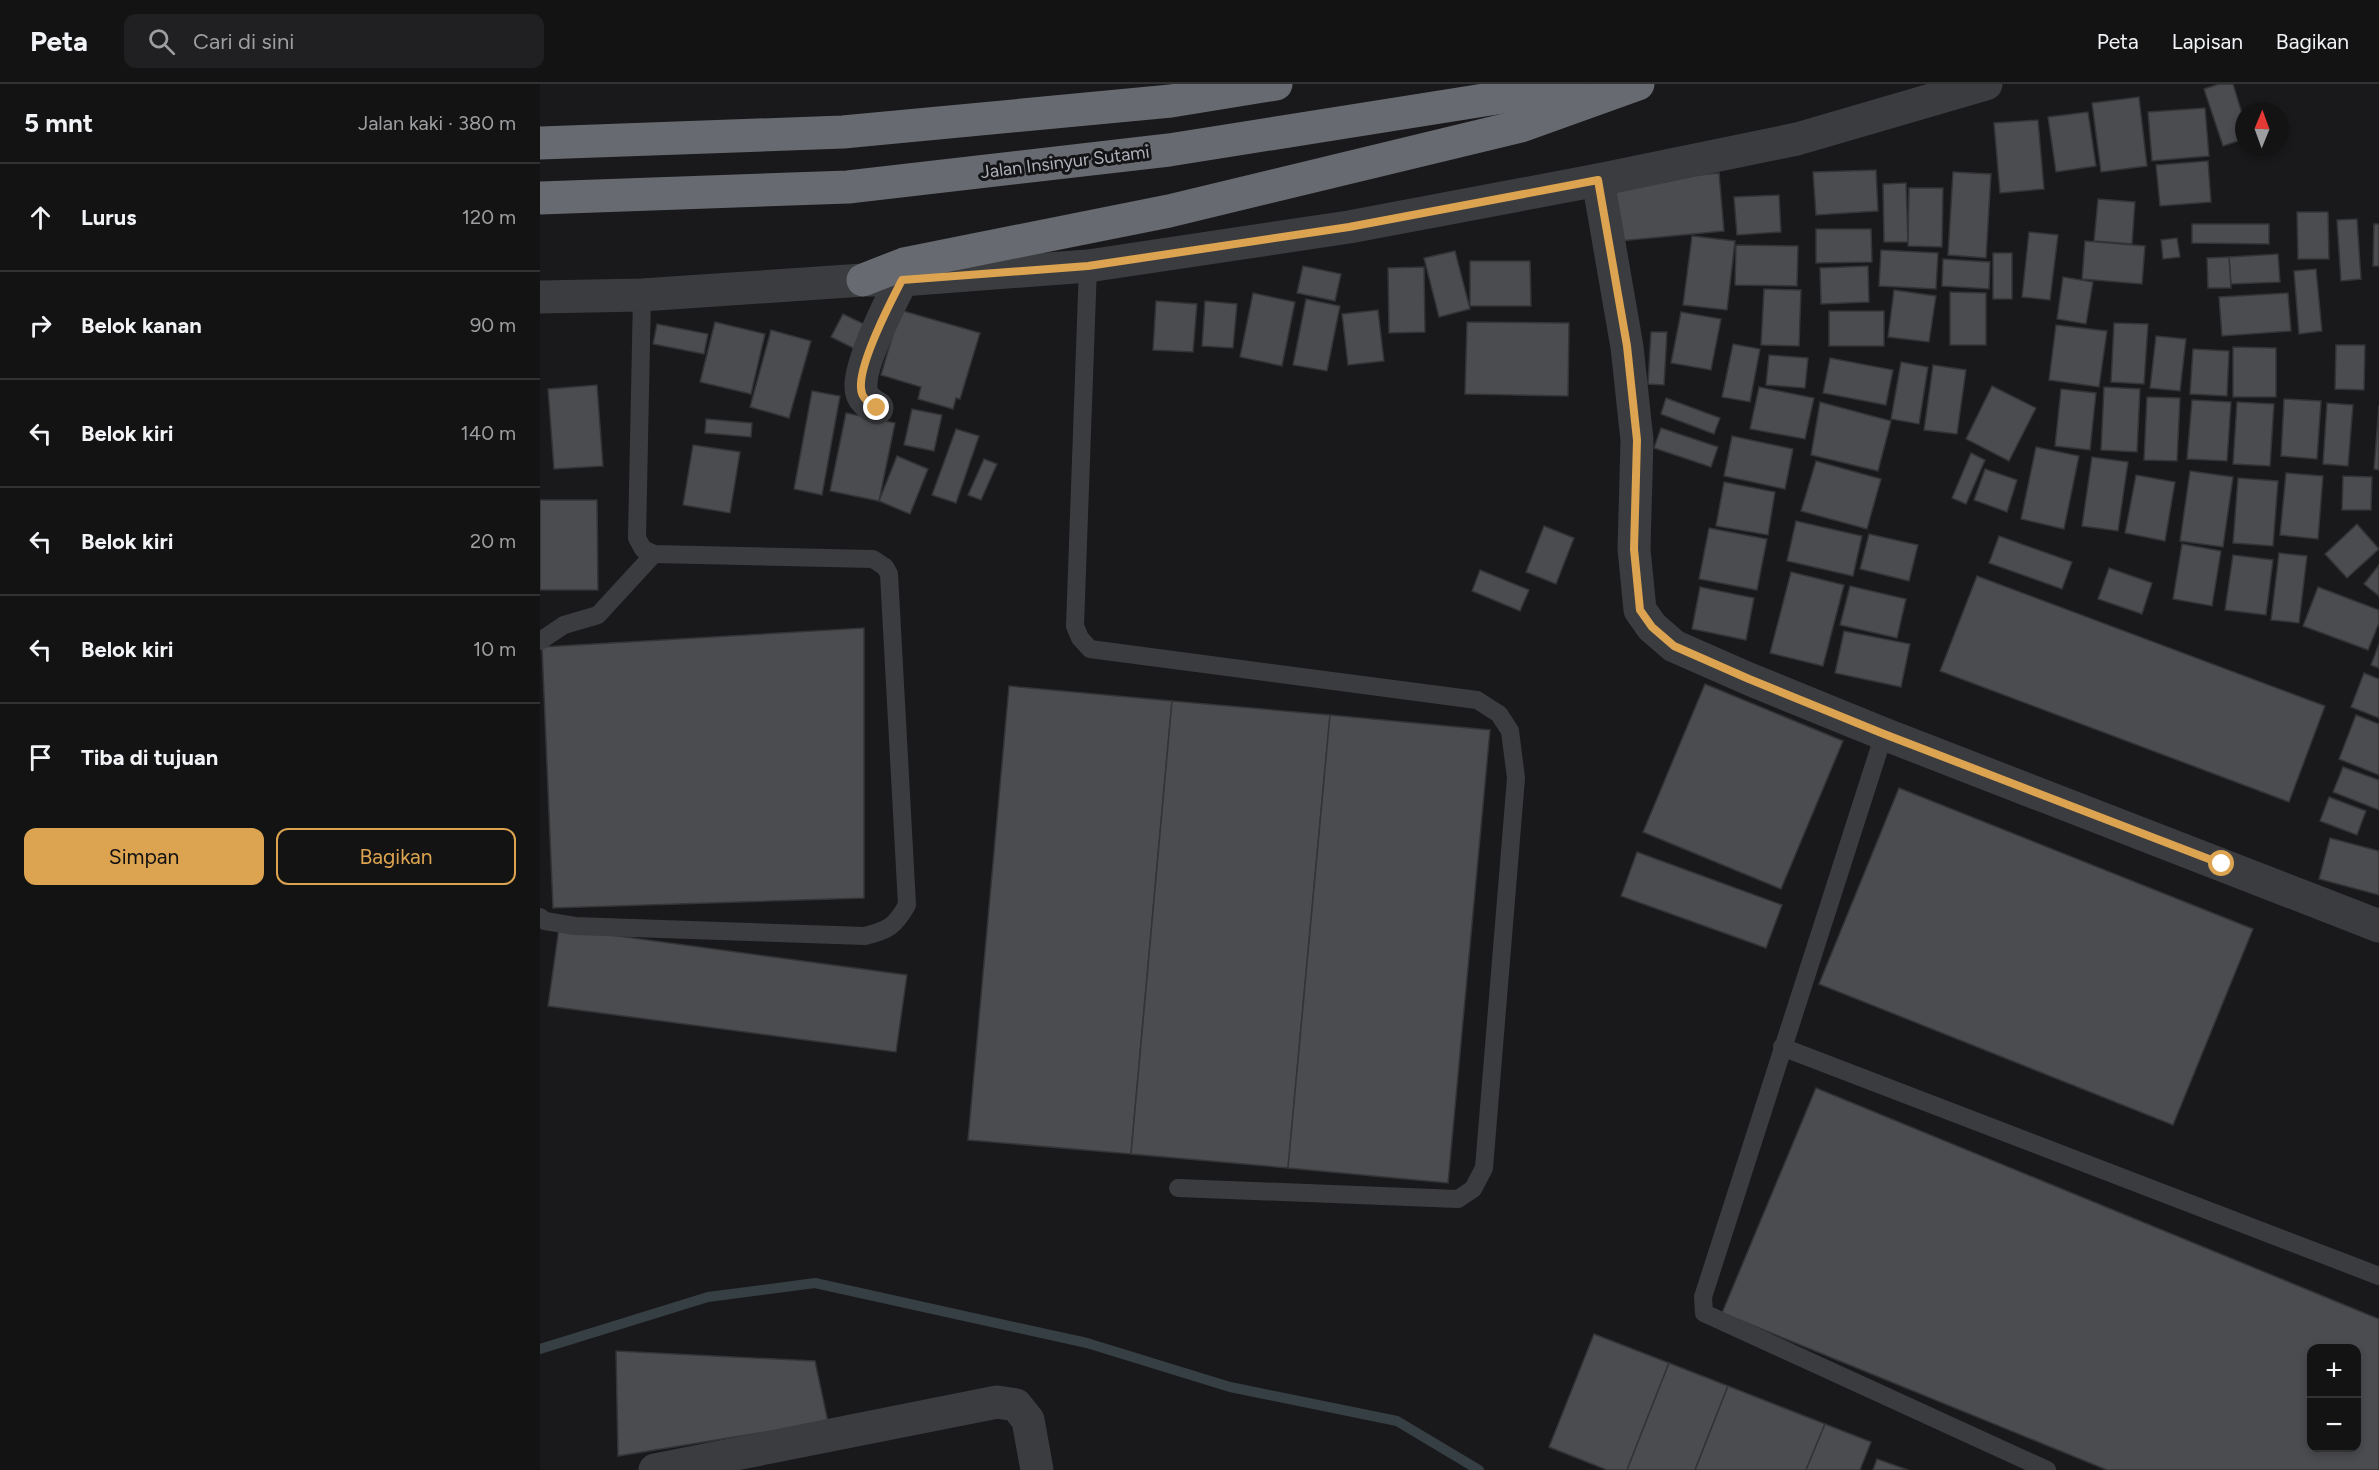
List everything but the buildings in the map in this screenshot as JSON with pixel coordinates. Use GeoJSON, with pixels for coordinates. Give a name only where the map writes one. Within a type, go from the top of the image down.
{"type":"FeatureCollection","features":[{"type":"Feature","properties":{"kind":"highway"},"geometry":{"type":"LineString","coordinates":[[540,143],[843,132],[1171,102],[1276,84]]}},
{"type":"Feature","properties":{"kind":"highway","name":"Jalan Insinyur Sutami"},"geometry":{"type":"LineString","coordinates":[[540,198],[848,187],[1168,150],[1585,84]]}},
{"type":"Feature","properties":{"kind":"highway"},"geometry":{"type":"LineString","coordinates":[[863,280],[904,264],[1169,211],[1521,126],[1638,84]]}},
{"type":"Feature","properties":{"kind":"street"},"geometry":{"type":"LineString","coordinates":[[540,297],[642,295],[863,280],[902,280],[1088,266],[1349,227],[1598,180],[1797,139],[1986,84]]}},
{"type":"Feature","properties":{"kind":"street"},"geometry":{"type":"LineString","coordinates":[[1598,180],[1627,346],[1637,440],[1634,549],[1640,610],[1652,627],[1674,646],[1884,734],[2379,926]]}},
{"type":"Feature","properties":{"kind":"street"},"geometry":{"type":"LineString","coordinates":[[877,408],[868,404],[861,390],[862,373],[883,318],[902,280]]}},
{"type":"Feature","properties":{"kind":"street"},"geometry":{"type":"LineString","coordinates":[[655,1470],[997,1402],[1016,1405],[1028,1420],[1037,1470]]}},
{"type":"Feature","properties":{"kind":"lane"},"geometry":{"type":"LineString","coordinates":[[1088,266],[1075,626],[1080,638],[1090,649],[1477,700],[1499,714],[1510,730],[1516,778],[1484,1168],[1473,1189],[1458,1199],[1178,1188]]}},
{"type":"Feature","properties":{"kind":"lane"},"geometry":{"type":"LineString","coordinates":[[540,917],[545,921],[575,926],[865,936],[886,931],[899,919],[907,905],[889,574],[885,567],[873,558],[654,554],[643,549],[637,538],[642,295]]}},
{"type":"Feature","properties":{"kind":"lane"},"geometry":{"type":"LineString","coordinates":[[540,641],[564,625],[598,615],[654,554]]}},
{"type":"Feature","properties":{"kind":"lane"},"geometry":{"type":"LineString","coordinates":[[1884,734],[1703,1297],[1704,1313],[2047,1470]]}},
{"type":"Feature","properties":{"kind":"lane"},"geometry":{"type":"LineString","coordinates":[[1782,1047],[2379,1276]]}},
{"type":"Feature","properties":{"kind":"waterway"},"geometry":{"type":"LineString","coordinates":[[540,1349],[708,1297],[815,1283],[1087,1343],[1230,1387],[1397,1421],[1479,1470]]}},
{"type":"Feature","properties":{"kind":"route"},"geometry":{"type":"LineString","coordinates":[[877,408],[868,404],[861,390],[862,373],[883,318],[902,280],[1088,266],[1349,227],[1598,180],[1627,346],[1637,440],[1634,549],[1640,610],[1652,627],[1674,646],[1749,679],[1884,734],[2222,864]]}}]}
